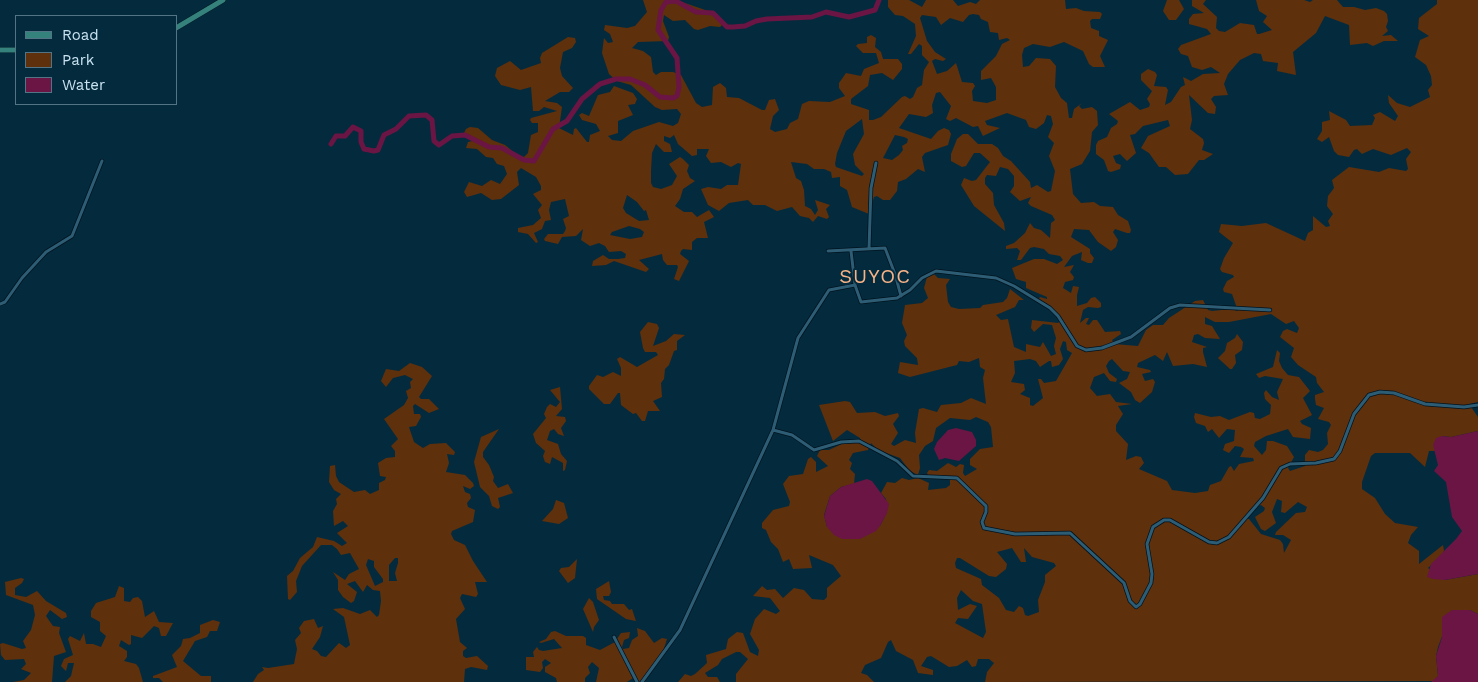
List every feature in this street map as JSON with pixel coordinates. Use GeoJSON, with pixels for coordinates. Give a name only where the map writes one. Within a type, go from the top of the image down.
{"type":"FeatureCollection","features":[{"type":"Feature","properties":{"kind":"main road"},"geometry":{"type":"LineString","coordinates":[[178,27],[223,0]]}},
{"type":"Feature","properties":{"kind":"main road"},"geometry":{"type":"LineString","coordinates":[[0,50],[15,50]]}},
{"type":"Feature","properties":{"kind":"street"},"geometry":{"type":"LineString","coordinates":[[0,304],[4,302],[22,278],[46,252],[72,236],[102,161]]}},
{"type":"Feature","properties":{"kind":"street"},"geometry":{"type":"LineString","coordinates":[[870,249],[871,188],[876,163]]}},
{"type":"Feature","properties":{"kind":"street"},"geometry":{"type":"LineString","coordinates":[[828,251],[886,249],[901,296]]}},
{"type":"Feature","properties":{"kind":"street"},"geometry":{"type":"LineString","coordinates":[[851,251],[855,285],[859,300],[862,303],[901,296],[922,278],[936,272],[1001,280],[1050,308],[1058,316],[1077,346],[1089,350],[1135,335],[1174,306],[1225,306],[1270,310]]}},
{"type":"Feature","properties":{"kind":"street"},"geometry":{"type":"LineString","coordinates":[[642,682],[680,630],[772,430],[798,338],[829,290],[855,285]]}},
{"type":"Feature","properties":{"kind":"street"},"geometry":{"type":"LineString","coordinates":[[772,430],[792,434],[814,450],[841,442],[861,441],[897,461],[914,476],[957,478],[986,506],[982,522],[984,528],[1015,534],[1070,533],[1124,583],[1130,601],[1136,607],[1140,604],[1151,583],[1152,574],[1146,544],[1153,527],[1164,520],[1170,520],[1213,543],[1229,537],[1263,498],[1281,468],[1290,464],[1316,463],[1334,459],[1340,451],[1354,414],[1369,395],[1380,392],[1394,393],[1425,404],[1464,407],[1478,406]]}},
{"type":"Feature","properties":{"kind":"street"},"geometry":{"type":"LineString","coordinates":[[614,638],[637,682]]}},
{"type":"Feature","properties":{"kind":"green space"},"geometry":{"type":"Polygon","coordinates":[[[643,0],[676,0],[717,14],[724,23],[720,27],[710,26],[698,30],[694,29],[685,20],[673,21],[664,15],[663,21],[669,37],[668,41],[638,42],[632,48],[643,51],[651,57],[653,72],[656,75],[661,72],[673,72],[681,75],[696,103],[702,107],[712,105],[713,87],[720,83],[726,88],[727,97],[739,98],[762,110],[765,110],[769,100],[775,99],[779,110],[773,116],[770,129],[775,132],[787,129],[790,123],[798,119],[802,104],[809,101],[830,102],[845,96],[839,88],[839,83],[846,73],[861,76],[864,69],[879,63],[876,53],[863,53],[856,46],[867,43],[867,37],[871,35],[876,38],[875,47],[881,52],[883,59],[898,59],[902,64],[902,69],[893,80],[882,73],[870,75],[868,86],[851,99],[851,104],[869,110],[869,120],[873,120],[881,117],[902,97],[905,96],[910,99],[913,97],[917,88],[922,85],[924,70],[929,62],[922,55],[922,46],[919,44],[911,54],[908,54],[916,36],[915,24],[903,16],[895,15],[888,7],[888,0],[909,0],[922,7],[926,0],[953,0],[958,6],[970,2],[976,4],[980,0],[1065,0],[1066,9],[1076,8],[1084,11],[1100,12],[1102,14],[1100,19],[1092,19],[1090,21],[1091,28],[1099,31],[1099,36],[1108,40],[1100,56],[1105,67],[1093,67],[1089,64],[1083,51],[1064,42],[1050,47],[1033,44],[1024,48],[1022,55],[1023,67],[1029,66],[1036,58],[1050,59],[1056,66],[1055,87],[1061,98],[1067,103],[1069,118],[1072,118],[1074,109],[1082,103],[1079,106],[1082,109],[1092,107],[1097,111],[1098,125],[1092,132],[1090,151],[1082,164],[1070,169],[1073,194],[1081,203],[1094,202],[1100,206],[1113,207],[1118,215],[1128,221],[1131,230],[1130,233],[1127,233],[1115,229],[1113,232],[1118,240],[1116,247],[1111,251],[1098,242],[1089,230],[1074,229],[1071,237],[1090,249],[1090,253],[1094,258],[1092,263],[1088,263],[1081,260],[1082,252],[1072,256],[1064,267],[1074,265],[1070,272],[1074,277],[1073,280],[1065,282],[1063,288],[1071,293],[1073,286],[1079,287],[1077,306],[1087,303],[1091,298],[1095,297],[1101,303],[1101,307],[1088,307],[1083,310],[1080,323],[1086,318],[1089,318],[1086,324],[1089,325],[1093,320],[1097,320],[1105,332],[1120,331],[1121,334],[1112,340],[1114,344],[1138,346],[1146,330],[1153,325],[1163,325],[1169,318],[1195,301],[1203,300],[1208,310],[1212,311],[1231,309],[1238,311],[1232,294],[1224,292],[1223,289],[1227,281],[1234,277],[1222,272],[1220,269],[1233,243],[1219,232],[1221,224],[1242,226],[1266,223],[1305,241],[1308,233],[1313,230],[1313,216],[1326,227],[1330,226],[1328,221],[1333,214],[1327,206],[1328,196],[1334,188],[1332,180],[1349,167],[1379,172],[1389,168],[1406,171],[1408,169],[1406,159],[1411,152],[1407,148],[1391,155],[1373,149],[1362,154],[1357,149],[1349,157],[1338,155],[1334,151],[1329,137],[1322,142],[1317,139],[1322,131],[1322,122],[1330,120],[1329,111],[1346,120],[1350,126],[1372,125],[1375,118],[1373,115],[1380,112],[1395,121],[1398,116],[1389,103],[1388,95],[1397,103],[1410,107],[1430,97],[1428,90],[1432,85],[1431,76],[1426,65],[1415,57],[1420,40],[1429,36],[1418,29],[1419,18],[1437,4],[1437,0],[1478,0],[1478,402],[1469,404],[1478,417],[1478,431],[1451,437],[1442,436],[1434,445],[1435,451],[1429,451],[1425,467],[1410,453],[1375,453],[1371,456],[1362,482],[1362,489],[1375,498],[1385,514],[1395,523],[1418,527],[1411,535],[1408,543],[1419,551],[1419,564],[1443,545],[1444,551],[1441,556],[1428,568],[1445,580],[1478,574],[1478,614],[1470,610],[1452,610],[1438,647],[1436,656],[1438,676],[1434,681],[985,682],[987,672],[994,663],[989,659],[978,659],[976,666],[972,667],[967,660],[957,666],[949,667],[931,656],[927,657],[921,666],[933,670],[933,675],[918,673],[913,660],[896,651],[891,640],[888,642],[881,658],[865,665],[861,673],[867,675],[874,682],[736,682],[736,674],[748,659],[740,652],[736,652],[722,659],[718,665],[705,673],[708,677],[717,677],[720,682],[678,682],[685,674],[691,676],[695,674],[707,663],[706,655],[726,649],[728,639],[737,632],[743,633],[750,652],[758,656],[759,650],[750,634],[755,619],[764,609],[776,614],[780,611],[770,598],[753,596],[762,586],[767,590],[775,589],[783,598],[794,588],[804,590],[812,599],[824,600],[827,597],[827,588],[841,576],[833,565],[809,555],[812,568],[793,569],[789,559],[783,562],[778,549],[771,542],[766,530],[762,528],[762,523],[773,510],[789,506],[790,502],[783,484],[789,476],[803,474],[808,459],[811,457],[816,462],[816,472],[828,466],[817,456],[820,450],[829,450],[848,441],[861,442],[860,438],[847,430],[833,441],[819,405],[845,401],[850,402],[857,413],[875,412],[885,416],[898,413],[899,416],[893,424],[898,433],[891,444],[894,446],[905,440],[916,443],[915,433],[919,409],[923,408],[937,412],[941,405],[961,403],[971,398],[986,404],[983,378],[985,370],[980,367],[979,358],[969,362],[959,361],[957,365],[910,377],[898,373],[900,362],[918,365],[917,358],[905,346],[904,341],[907,335],[902,323],[905,305],[922,303],[928,298],[924,288],[927,277],[932,272],[938,278],[950,279],[946,285],[948,302],[951,307],[959,309],[980,308],[983,305],[1003,302],[1007,298],[1010,289],[1024,300],[1019,300],[1015,307],[996,315],[1001,320],[1008,319],[1014,347],[1026,352],[1026,344],[1040,347],[1043,342],[1051,356],[1056,354],[1054,346],[1056,338],[1052,325],[1043,324],[1034,332],[1031,328],[1032,320],[1058,323],[1062,319],[1037,302],[1040,297],[1047,299],[1047,297],[1026,288],[1026,282],[1016,279],[1012,268],[1034,259],[1044,259],[1057,264],[1063,260],[1060,256],[1049,254],[1044,249],[1034,247],[1030,248],[1021,260],[1017,260],[1020,251],[1017,248],[1006,249],[1006,246],[1014,243],[1025,233],[1030,223],[1034,228],[1041,230],[1050,238],[1051,223],[1055,220],[1052,215],[1031,206],[1028,203],[1031,197],[1020,201],[1010,192],[1014,186],[1014,176],[1008,169],[1000,167],[996,176],[987,175],[985,178],[985,184],[993,193],[994,205],[1004,223],[1005,231],[974,206],[961,185],[964,178],[972,181],[976,180],[990,162],[980,153],[974,153],[966,166],[962,167],[951,161],[951,154],[957,139],[963,134],[968,134],[978,144],[992,144],[998,148],[1003,156],[1011,161],[1030,182],[1031,188],[1037,185],[1048,192],[1051,191],[1055,171],[1049,156],[1054,143],[1048,137],[1053,124],[1051,116],[1047,115],[1044,123],[1036,129],[1029,127],[1026,120],[1007,113],[985,121],[987,125],[1000,128],[983,136],[978,126],[973,127],[956,118],[950,121],[946,119],[951,106],[940,92],[936,93],[932,105],[933,113],[926,117],[909,114],[899,128],[931,139],[938,131],[944,128],[949,130],[951,134],[948,145],[925,153],[922,157],[925,172],[918,169],[906,179],[898,182],[897,191],[890,200],[883,200],[877,196],[874,197],[869,214],[852,207],[847,190],[840,186],[840,177],[832,178],[831,172],[824,169],[814,169],[807,164],[791,162],[796,178],[801,181],[804,190],[805,206],[811,209],[815,215],[818,210],[815,200],[830,205],[826,209],[829,217],[827,219],[818,216],[813,222],[809,218],[800,216],[792,207],[777,211],[765,205],[753,205],[748,200],[729,203],[719,211],[708,205],[701,189],[708,187],[721,189],[727,185],[738,185],[741,164],[738,163],[731,167],[721,162],[711,163],[706,156],[709,149],[697,149],[697,155],[692,156],[678,144],[674,135],[670,138],[664,136],[664,141],[670,144],[672,152],[664,152],[656,144],[652,153],[651,183],[653,187],[661,189],[672,185],[677,176],[669,164],[680,157],[689,165],[687,171],[690,178],[695,181],[683,189],[680,199],[675,206],[684,212],[692,212],[697,217],[709,210],[714,217],[704,222],[708,238],[697,238],[692,242],[692,250],[683,249],[681,251],[680,254],[689,261],[679,281],[674,279],[677,265],[667,265],[663,260],[662,254],[639,260],[649,269],[646,272],[614,261],[606,265],[592,266],[593,261],[603,255],[609,259],[618,259],[625,258],[626,254],[621,251],[609,252],[605,246],[599,243],[590,246],[581,240],[583,229],[576,236],[562,237],[558,244],[545,241],[544,239],[548,234],[563,234],[565,231],[563,219],[569,216],[565,199],[551,202],[549,210],[551,220],[545,221],[542,229],[534,233],[538,242],[536,243],[528,234],[518,232],[518,228],[533,225],[541,218],[538,210],[542,205],[533,194],[541,190],[536,177],[521,168],[517,172],[519,185],[501,199],[492,200],[481,193],[467,197],[464,192],[469,182],[482,186],[491,180],[500,184],[507,174],[504,166],[497,164],[493,158],[486,157],[477,149],[466,148],[468,142],[477,140],[464,133],[466,129],[470,127],[478,128],[492,140],[505,145],[516,154],[524,157],[528,153],[531,135],[538,132],[538,123],[532,123],[531,118],[557,111],[544,107],[539,111],[533,111],[531,87],[520,90],[501,85],[495,76],[497,68],[510,61],[521,70],[541,63],[542,53],[568,37],[575,38],[576,42],[572,48],[563,52],[560,68],[562,76],[573,88],[569,92],[560,92],[545,101],[557,103],[562,107],[559,128],[573,135],[576,128],[589,142],[590,135],[600,131],[596,124],[582,120],[579,115],[582,113],[589,116],[598,95],[610,92],[614,86],[633,93],[637,99],[635,104],[628,105],[633,115],[618,121],[618,133],[608,136],[612,140],[621,141],[633,131],[659,122],[673,126],[678,123],[681,114],[677,109],[662,110],[655,107],[631,85],[617,81],[609,74],[602,53],[604,38],[608,43],[613,42],[610,34],[604,30],[605,25],[627,28],[635,26],[647,12],[643,0]],[[922,15],[920,18],[927,41],[935,52],[946,59],[943,61],[935,59],[932,61],[937,74],[947,71],[956,63],[962,82],[973,83],[975,86],[972,91],[973,101],[987,103],[996,100],[996,87],[991,78],[981,80],[981,71],[996,56],[1002,44],[1010,40],[1007,38],[999,40],[998,33],[990,32],[988,22],[981,19],[979,15],[969,15],[963,22],[950,18],[941,25],[936,17],[922,15]],[[862,119],[846,131],[837,153],[836,167],[862,176],[864,174],[855,165],[853,154],[864,134],[862,119]],[[895,135],[883,158],[892,160],[903,150],[902,146],[907,143],[908,139],[895,135]],[[627,195],[623,208],[626,213],[639,221],[649,220],[646,210],[644,211],[637,202],[627,195]],[[629,226],[612,232],[610,235],[630,239],[642,237],[644,232],[629,226]],[[1271,314],[1229,322],[1215,322],[1205,317],[1205,324],[1212,326],[1220,339],[1205,338],[1198,334],[1194,335],[1192,342],[1207,347],[1203,348],[1203,352],[1207,367],[1193,364],[1173,366],[1167,352],[1163,361],[1155,355],[1138,363],[1137,367],[1150,370],[1151,372],[1142,374],[1145,381],[1153,379],[1155,382],[1152,392],[1140,403],[1135,400],[1131,392],[1119,383],[1127,379],[1130,372],[1123,371],[1112,359],[1106,366],[1109,373],[1117,379],[1116,382],[1110,381],[1104,373],[1094,377],[1090,388],[1097,396],[1110,394],[1116,402],[1132,404],[1118,406],[1123,414],[1116,425],[1116,431],[1128,444],[1126,460],[1136,456],[1141,457],[1144,463],[1139,469],[1167,481],[1172,490],[1195,493],[1208,491],[1210,485],[1221,481],[1229,467],[1231,466],[1234,471],[1239,464],[1254,461],[1253,458],[1240,457],[1244,449],[1241,447],[1235,446],[1229,453],[1223,450],[1225,444],[1234,441],[1235,430],[1227,429],[1219,438],[1212,429],[1208,432],[1205,426],[1196,423],[1194,417],[1195,413],[1211,417],[1220,416],[1229,420],[1250,412],[1254,413],[1255,418],[1260,419],[1270,414],[1271,405],[1265,399],[1264,393],[1266,390],[1272,397],[1279,400],[1277,392],[1283,379],[1265,376],[1259,378],[1256,374],[1273,367],[1277,350],[1280,353],[1279,361],[1282,368],[1288,375],[1299,377],[1310,391],[1303,398],[1312,415],[1300,421],[1311,428],[1310,439],[1293,437],[1288,429],[1266,436],[1255,442],[1254,446],[1262,455],[1266,450],[1267,441],[1287,446],[1294,457],[1288,468],[1290,471],[1305,466],[1305,455],[1309,450],[1318,452],[1323,450],[1328,444],[1327,433],[1331,425],[1329,422],[1318,419],[1324,408],[1316,405],[1315,395],[1324,392],[1317,383],[1316,377],[1298,365],[1291,357],[1294,348],[1280,337],[1283,331],[1287,329],[1297,333],[1299,328],[1294,321],[1286,324],[1271,314]],[[1063,341],[1060,349],[1063,359],[1059,365],[1052,367],[1051,361],[1049,361],[1040,367],[1036,361],[1030,359],[1014,361],[1015,373],[1011,382],[1024,384],[1025,390],[1020,394],[1030,398],[1030,405],[1033,406],[1043,398],[1038,379],[1041,379],[1044,383],[1056,381],[1072,353],[1067,350],[1066,342],[1063,341]],[[976,417],[970,420],[950,418],[936,428],[933,441],[925,446],[919,455],[920,468],[918,475],[910,471],[900,458],[878,450],[871,443],[868,450],[853,453],[849,460],[852,463],[850,469],[855,474],[854,484],[841,487],[830,496],[824,515],[827,527],[880,526],[887,512],[886,499],[881,493],[887,482],[895,483],[902,478],[909,480],[918,478],[929,483],[928,490],[946,488],[950,485],[950,480],[947,477],[929,477],[927,473],[929,470],[937,471],[948,463],[956,467],[960,464],[964,465],[963,473],[965,476],[977,469],[970,465],[970,459],[980,449],[993,447],[991,427],[988,422],[976,417]],[[1277,499],[1272,512],[1276,523],[1265,531],[1261,529],[1255,517],[1264,511],[1265,508],[1261,505],[1255,507],[1244,519],[1249,519],[1261,534],[1280,540],[1283,544],[1284,553],[1291,540],[1283,535],[1275,535],[1276,532],[1296,513],[1305,512],[1307,507],[1298,502],[1285,513],[1281,512],[1282,501],[1277,499]],[[1012,548],[997,552],[1007,564],[1006,569],[996,577],[989,576],[960,558],[957,558],[955,563],[956,568],[981,579],[982,585],[999,598],[1006,610],[1014,612],[1019,606],[1023,608],[1025,615],[1028,616],[1039,612],[1038,600],[1045,582],[1045,575],[1056,566],[1054,563],[1032,557],[1024,548],[1026,562],[1021,562],[1012,548]],[[961,590],[957,598],[958,610],[970,604],[977,606],[968,619],[958,618],[955,623],[983,638],[986,632],[982,604],[973,601],[961,590]]]}},
{"type":"Feature","properties":{"kind":"green space"},"geometry":{"type":"Polygon","coordinates":[[[1167,0],[1179,0],[1184,9],[1176,20],[1169,20],[1163,11],[1167,0]]]}},
{"type":"Feature","properties":{"kind":"green space"},"geometry":{"type":"Polygon","coordinates":[[[1192,0],[1206,0],[1203,4],[1217,17],[1216,28],[1219,31],[1225,32],[1240,23],[1254,25],[1257,34],[1259,34],[1272,30],[1263,22],[1267,16],[1259,11],[1256,0],[1304,0],[1310,2],[1313,0],[1337,0],[1343,7],[1365,10],[1376,8],[1384,11],[1387,14],[1388,21],[1386,27],[1388,31],[1382,36],[1391,35],[1398,41],[1384,41],[1373,46],[1367,43],[1350,45],[1349,25],[1325,16],[1316,33],[1293,52],[1296,75],[1277,71],[1278,63],[1263,61],[1261,54],[1254,53],[1240,60],[1228,74],[1224,84],[1228,95],[1214,96],[1211,99],[1216,107],[1215,114],[1208,113],[1189,95],[1192,120],[1190,129],[1203,139],[1202,150],[1213,154],[1204,160],[1199,160],[1188,174],[1175,175],[1166,167],[1159,167],[1149,153],[1141,148],[1148,136],[1170,126],[1168,120],[1143,126],[1135,134],[1130,135],[1136,153],[1127,161],[1120,154],[1113,156],[1116,163],[1121,165],[1120,169],[1108,171],[1104,160],[1096,154],[1096,145],[1098,141],[1107,137],[1111,128],[1117,124],[1118,121],[1109,114],[1130,102],[1140,110],[1149,107],[1150,104],[1147,99],[1152,91],[1141,80],[1141,74],[1148,69],[1155,72],[1157,75],[1154,86],[1166,87],[1168,90],[1165,105],[1171,102],[1181,87],[1185,85],[1183,77],[1191,81],[1203,74],[1220,73],[1211,67],[1202,70],[1192,67],[1188,56],[1181,54],[1178,49],[1181,45],[1211,34],[1207,29],[1189,24],[1189,19],[1193,14],[1204,13],[1192,6],[1192,0]]]}},
{"type":"Feature","properties":{"kind":"green space"},"geometry":{"type":"Polygon","coordinates":[[[648,322],[657,324],[659,328],[653,346],[666,341],[674,334],[685,335],[677,341],[677,350],[674,351],[669,365],[665,369],[664,379],[661,383],[662,397],[653,401],[660,411],[648,411],[645,421],[642,421],[636,413],[633,414],[621,405],[620,393],[610,404],[604,404],[589,389],[589,386],[597,375],[603,377],[613,372],[621,376],[621,368],[617,359],[620,357],[637,367],[658,355],[656,352],[645,352],[643,348],[640,332],[648,322]]]}},
{"type":"Feature","properties":{"kind":"green space"},"geometry":{"type":"Polygon","coordinates":[[[1237,334],[1243,342],[1242,350],[1235,355],[1236,363],[1230,369],[1218,358],[1225,351],[1227,343],[1235,338],[1237,334]]]}},
{"type":"Feature","properties":{"kind":"green space"},"geometry":{"type":"Polygon","coordinates":[[[410,363],[422,367],[432,376],[419,397],[421,399],[429,399],[439,409],[429,413],[415,404],[413,406],[414,414],[420,414],[421,417],[416,426],[409,427],[414,442],[423,448],[430,444],[446,443],[455,452],[454,455],[447,454],[449,463],[446,472],[465,475],[474,486],[470,489],[463,486],[465,492],[470,494],[471,498],[467,503],[468,507],[475,510],[473,522],[452,531],[451,534],[454,540],[465,545],[487,582],[475,582],[478,594],[476,597],[462,594],[460,598],[465,609],[456,619],[460,642],[467,648],[463,651],[463,656],[466,658],[477,656],[488,666],[487,670],[471,667],[465,669],[464,682],[253,682],[258,674],[264,670],[262,667],[268,668],[294,664],[297,649],[295,640],[301,633],[299,628],[304,621],[314,619],[318,628],[323,626],[320,637],[312,649],[321,656],[326,657],[339,643],[346,648],[350,645],[344,617],[333,609],[343,608],[360,614],[370,610],[377,617],[379,615],[380,591],[373,590],[367,585],[363,592],[355,581],[347,584],[357,592],[354,601],[351,603],[338,590],[338,580],[333,572],[345,580],[349,574],[359,569],[350,553],[341,555],[332,545],[321,545],[302,566],[296,581],[297,592],[290,600],[288,599],[287,576],[293,571],[300,558],[313,547],[317,537],[334,541],[342,546],[347,543],[337,533],[348,526],[343,521],[334,526],[333,511],[337,504],[336,499],[341,494],[334,490],[329,482],[330,466],[335,465],[336,476],[339,482],[354,492],[365,490],[370,494],[379,490],[379,483],[385,480],[386,477],[380,476],[378,463],[386,458],[395,457],[395,451],[391,446],[398,439],[384,419],[404,405],[408,398],[406,391],[411,388],[410,382],[413,379],[405,375],[393,378],[386,387],[381,381],[386,369],[399,371],[410,363]],[[395,558],[389,565],[389,581],[397,581],[395,573],[398,558],[395,558]],[[368,559],[366,565],[375,586],[383,582],[383,579],[374,567],[374,561],[368,559]]]}},
{"type":"Feature","properties":{"kind":"green space"},"geometry":{"type":"Polygon","coordinates":[[[560,387],[562,409],[556,416],[565,417],[566,421],[561,428],[564,436],[558,434],[554,429],[550,431],[547,440],[558,444],[561,454],[567,461],[563,471],[563,463],[552,457],[550,464],[545,462],[543,456],[545,451],[536,443],[533,434],[546,418],[544,414],[547,407],[550,404],[556,407],[560,402],[550,390],[560,387]]]}},
{"type":"Feature","properties":{"kind":"green space"},"geometry":{"type":"Polygon","coordinates":[[[499,429],[483,452],[483,457],[494,477],[493,481],[498,488],[508,484],[513,493],[498,498],[500,507],[498,509],[492,506],[489,496],[480,487],[474,462],[481,437],[499,429]]]}},
{"type":"Feature","properties":{"kind":"green space"},"geometry":{"type":"Polygon","coordinates":[[[556,500],[564,503],[568,518],[559,524],[542,521],[553,509],[556,500]]]}},
{"type":"Feature","properties":{"kind":"green space"},"geometry":{"type":"Polygon","coordinates":[[[577,559],[575,578],[568,583],[559,571],[561,568],[569,567],[577,559]]]}},
{"type":"Feature","properties":{"kind":"green space"},"geometry":{"type":"Polygon","coordinates":[[[24,579],[15,588],[15,595],[26,597],[37,591],[46,601],[66,613],[67,617],[62,619],[50,610],[46,616],[53,626],[60,627],[59,633],[66,652],[54,656],[52,682],[13,682],[24,680],[31,673],[21,669],[26,664],[24,659],[5,660],[1,655],[0,644],[3,643],[22,649],[26,648],[23,641],[31,630],[35,615],[33,605],[6,595],[5,582],[24,579]]]}},
{"type":"Feature","properties":{"kind":"green space"},"geometry":{"type":"Polygon","coordinates":[[[609,581],[611,592],[609,596],[603,596],[604,600],[610,601],[612,604],[624,604],[629,610],[632,609],[636,621],[626,619],[597,599],[596,589],[609,581]]]}},
{"type":"Feature","properties":{"kind":"green space"},"geometry":{"type":"Polygon","coordinates":[[[119,586],[124,588],[124,601],[130,602],[133,598],[138,597],[142,601],[145,617],[154,611],[159,622],[173,623],[166,636],[161,636],[159,628],[154,626],[142,638],[131,635],[131,644],[129,645],[121,640],[119,646],[127,651],[127,657],[124,661],[136,664],[143,682],[65,682],[71,676],[74,663],[68,663],[66,671],[61,666],[64,659],[73,655],[68,639],[70,636],[80,641],[84,633],[86,644],[101,647],[106,636],[100,631],[100,622],[91,617],[91,611],[96,603],[115,597],[119,586]]]}},
{"type":"Feature","properties":{"kind":"green space"},"geometry":{"type":"Polygon","coordinates":[[[589,598],[593,602],[599,620],[593,632],[583,609],[589,598]]]}},
{"type":"Feature","properties":{"kind":"green space"},"geometry":{"type":"Polygon","coordinates":[[[213,620],[220,622],[217,631],[210,631],[207,637],[195,641],[183,661],[201,676],[211,676],[211,682],[163,682],[159,678],[153,678],[153,676],[177,667],[172,655],[181,646],[183,639],[200,633],[200,625],[213,620]]]}},
{"type":"Feature","properties":{"kind":"green space"},"geometry":{"type":"Polygon","coordinates":[[[637,628],[645,631],[654,643],[662,638],[667,639],[660,661],[640,682],[633,678],[627,682],[596,682],[599,668],[592,662],[588,667],[590,673],[585,678],[585,682],[557,682],[556,678],[545,672],[545,667],[551,663],[545,659],[542,662],[543,668],[540,672],[526,670],[526,657],[534,657],[533,652],[537,647],[543,651],[562,648],[554,639],[539,642],[546,639],[551,632],[555,631],[566,636],[583,636],[586,638],[586,645],[600,650],[615,642],[621,633],[630,632],[629,638],[624,640],[623,649],[629,648],[632,640],[638,636],[637,628]]]}},
{"type":"Feature","properties":{"kind":"water"},"geometry":{"type":"Polygon","coordinates":[[[956,428],[972,432],[976,440],[976,446],[959,461],[945,458],[939,460],[934,449],[937,442],[948,430],[956,428]]]}},
{"type":"Feature","properties":{"kind":"water"},"geometry":{"type":"Polygon","coordinates":[[[1478,431],[1478,574],[1445,580],[1433,579],[1427,577],[1431,564],[1462,531],[1452,517],[1446,482],[1434,471],[1438,465],[1433,445],[1436,438],[1442,436],[1451,437],[1478,431]]]}},
{"type":"Feature","properties":{"kind":"water"},"geometry":{"type":"Polygon","coordinates":[[[867,479],[872,481],[889,504],[887,513],[880,526],[876,531],[860,539],[842,539],[834,535],[827,527],[824,516],[830,496],[841,487],[867,479]]]}},
{"type":"Feature","properties":{"kind":"water"},"geometry":{"type":"Polygon","coordinates":[[[1452,610],[1470,610],[1478,614],[1478,682],[1431,682],[1438,676],[1436,656],[1442,637],[1442,617],[1452,610]]]}},
{"type":"Feature","properties":{"kind":"waterway"},"geometry":{"type":"LineString","coordinates":[[331,144],[336,136],[345,136],[353,127],[361,131],[361,142],[364,149],[378,150],[384,135],[396,129],[409,116],[426,115],[432,120],[434,141],[439,145],[452,136],[465,135],[489,147],[502,148],[524,160],[534,161],[553,129],[567,121],[582,99],[600,84],[616,79],[630,79],[645,85],[660,97],[673,98],[677,96],[679,87],[677,58],[658,30],[661,10],[666,2],[676,1],[696,12],[713,13],[727,27],[733,27],[745,26],[767,19],[812,17],[826,12],[849,17],[875,10],[879,0]]}},
{"type":"Feature","properties":{"kind":"district","name":"SUYOC"},"geometry":{"type":"Point","coordinates":[875,277]}}]}
